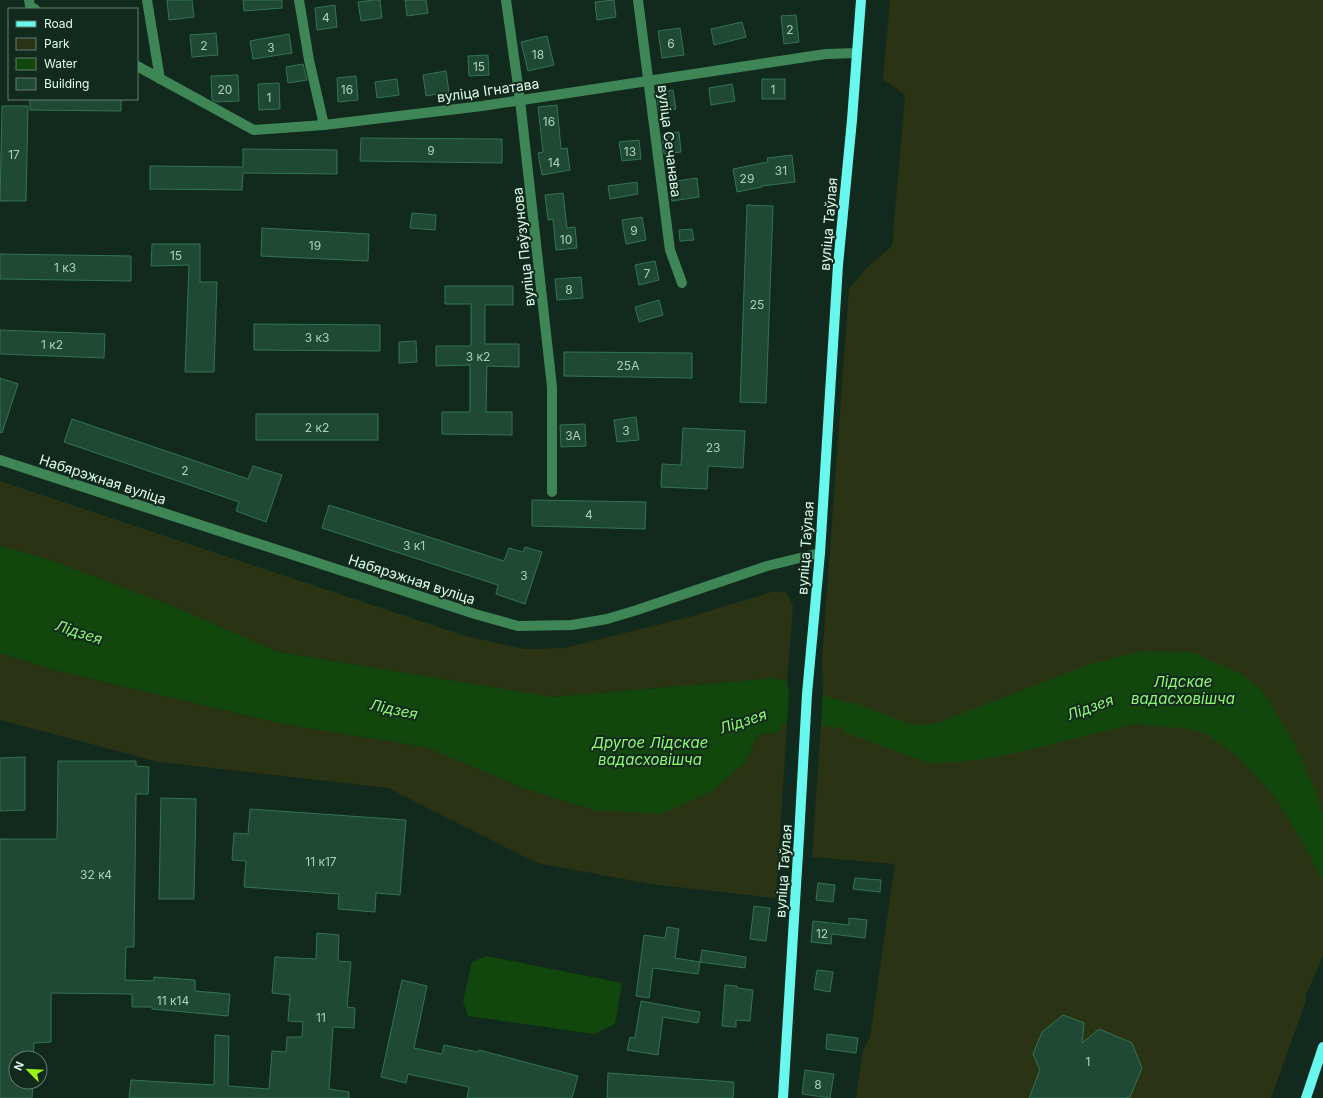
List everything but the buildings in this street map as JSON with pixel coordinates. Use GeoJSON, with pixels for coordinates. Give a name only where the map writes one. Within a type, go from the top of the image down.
{"type":"FeatureCollection","features":[{"type":"Feature","properties":{"kind":"main road","name":"вуліца Таўлая"},"geometry":{"type":"LineString","coordinates":[[783,1098],[800,837],[807,694],[820,553],[838,265],[858,53],[861,0]]}},
{"type":"Feature","properties":{"kind":"main road"},"geometry":{"type":"LineString","coordinates":[[1306,1098],[1323,1047]]}},
{"type":"Feature","properties":{"kind":"street"},"geometry":{"type":"LineString","coordinates":[[147,0],[160,79]]}},
{"type":"Feature","properties":{"kind":"street"},"geometry":{"type":"LineString","coordinates":[[299,0],[309,60],[324,125]]}},
{"type":"Feature","properties":{"kind":"street","name":"вуліца Паўзунова"},"geometry":{"type":"LineString","coordinates":[[506,0],[520,100],[552,387],[552,492]]}},
{"type":"Feature","properties":{"kind":"street","name":"вуліца Сечанава"},"geometry":{"type":"LineString","coordinates":[[638,0],[670,250],[682,284]]}},
{"type":"Feature","properties":{"kind":"street","name":"вуліца Ігнатава"},"geometry":{"type":"LineString","coordinates":[[138,67],[254,130],[324,125],[482,106],[826,54],[858,53]]}},
{"type":"Feature","properties":{"kind":"street","name":"Набярэжная вуліца"},"geometry":{"type":"LineString","coordinates":[[0,460],[475,614],[518,626],[572,625],[606,618],[637,610],[767,566],[820,553]]}},
{"type":"Feature","properties":{"kind":"green space"},"geometry":{"type":"Polygon","coordinates":[[[890,0],[1323,0],[1323,956],[1305,996],[1306,1001],[1271,1098],[856,1098],[863,1050],[870,1037],[895,864],[812,857],[823,695],[822,659],[849,289],[867,267],[892,246],[905,95],[883,79],[890,0]]]}},
{"type":"Feature","properties":{"kind":"green space"},"geometry":{"type":"Polygon","coordinates":[[[0,481],[466,636],[525,649],[564,648],[693,616],[775,591],[787,593],[793,606],[787,681],[776,678],[553,697],[278,652],[177,608],[47,559],[0,546],[0,481]]]}},
{"type":"Feature","properties":{"kind":"green space"},"geometry":{"type":"Polygon","coordinates":[[[0,653],[54,670],[279,723],[426,747],[526,789],[594,810],[746,761],[758,734],[779,732],[782,725],[787,723],[776,898],[651,884],[537,863],[388,788],[159,762],[0,720],[0,653]]]}},
{"type":"Feature","properties":{"kind":"water","name":"Другое Лідскае вадасховішча"},"geometry":{"type":"Polygon","coordinates":[[[0,546],[47,559],[177,608],[278,652],[553,697],[776,678],[787,681],[789,693],[787,723],[782,725],[779,732],[758,734],[746,761],[714,790],[662,814],[594,810],[526,789],[426,747],[279,723],[54,670],[0,653],[0,546]]]}},
{"type":"Feature","properties":{"kind":"water","name":"Лідскае вадасховішча"},"geometry":{"type":"Polygon","coordinates":[[[1141,651],[1192,652],[1243,675],[1264,693],[1291,737],[1314,787],[1323,813],[1323,881],[1304,845],[1276,798],[1236,755],[1206,734],[1190,729],[1134,724],[994,758],[931,763],[844,732],[842,728],[821,726],[823,695],[850,704],[853,702],[913,725],[935,724],[1088,665],[1141,651]]]}},
{"type":"Feature","properties":{"kind":"water"},"geometry":{"type":"Polygon","coordinates":[[[486,956],[622,983],[615,1024],[594,1034],[468,1016],[463,1001],[472,962],[486,956]]]}},
{"type":"Feature","properties":{"kind":"water label","name":"Лідзея"},"geometry":{"type":"Point","coordinates":[79,632]}},
{"type":"Feature","properties":{"kind":"water label","name":"Лідзея"},"geometry":{"type":"Point","coordinates":[1090,707]}},
{"type":"Feature","properties":{"kind":"water label","name":"Лідзея"},"geometry":{"type":"Point","coordinates":[394,709]}},
{"type":"Feature","properties":{"kind":"water label","name":"Лідзея"},"geometry":{"type":"Point","coordinates":[743,721]}}]}
